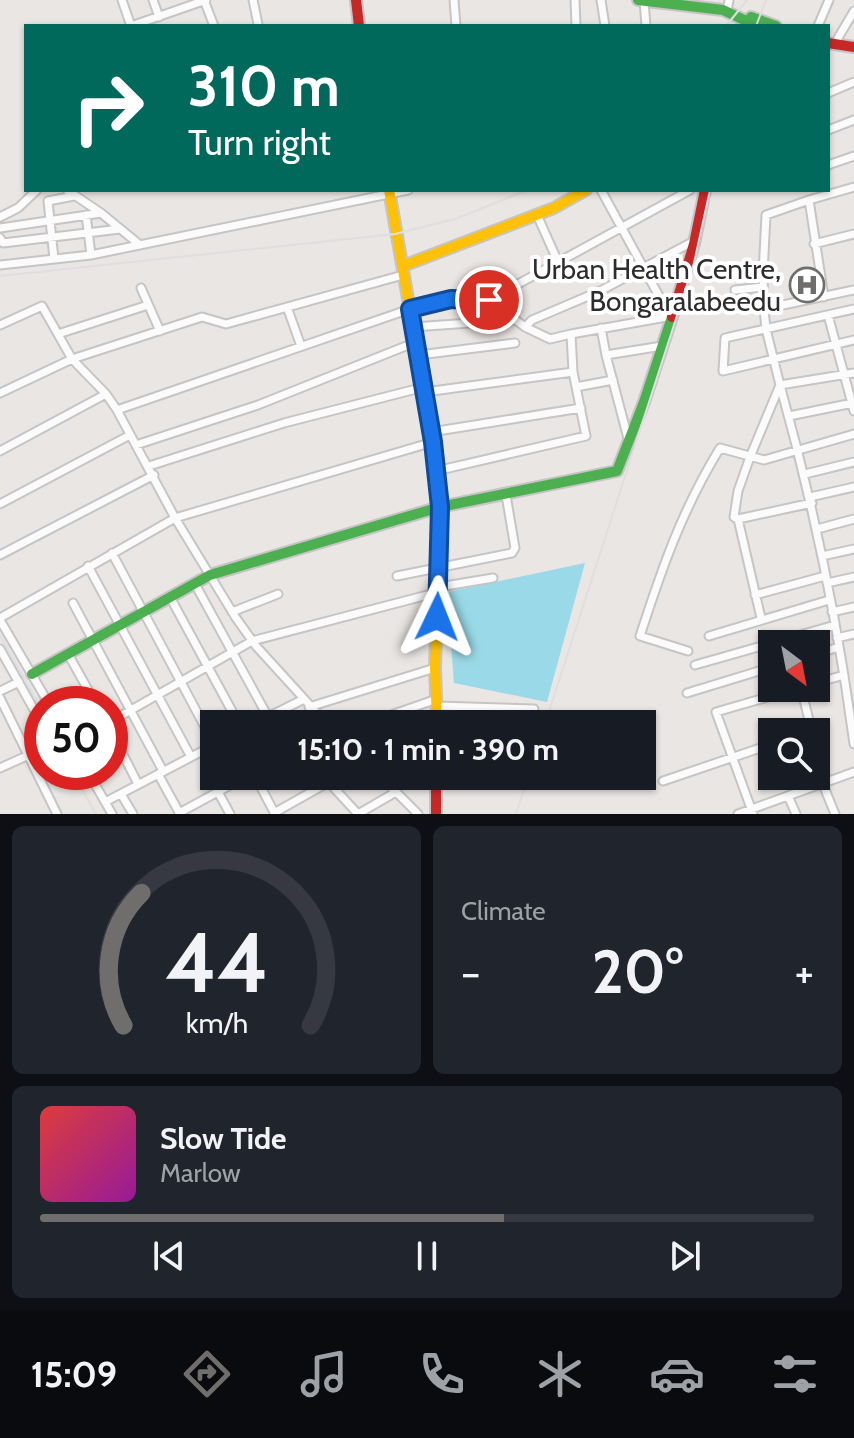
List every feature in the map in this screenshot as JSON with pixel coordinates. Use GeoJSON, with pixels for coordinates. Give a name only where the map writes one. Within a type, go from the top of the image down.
{"type":"FeatureCollection","features":[{"type":"Feature","properties":{"kind":"street"},"geometry":{"type":"LineString","coordinates":[[122,0],[130,24]]}},
{"type":"Feature","properties":{"kind":"street"},"geometry":{"type":"LineString","coordinates":[[153,0],[159,17]]}},
{"type":"Feature","properties":{"kind":"street"},"geometry":{"type":"LineString","coordinates":[[137,24],[205,0],[213,24]]}},
{"type":"Feature","properties":{"kind":"street"},"geometry":{"type":"LineString","coordinates":[[253,0],[258,24]]}},
{"type":"Feature","properties":{"kind":"street"},"geometry":{"type":"LineString","coordinates":[[356,0],[359,24]]}},
{"type":"Feature","properties":{"kind":"street"},"geometry":{"type":"LineString","coordinates":[[454,0],[456,24]]}},
{"type":"Feature","properties":{"kind":"street"},"geometry":{"type":"LineString","coordinates":[[575,0],[576,24]]}},
{"type":"Feature","properties":{"kind":"street"},"geometry":{"type":"LineString","coordinates":[[601,0],[605,24]]}},
{"type":"Feature","properties":{"kind":"street"},"geometry":{"type":"LineString","coordinates":[[638,0],[723,10],[749,24]]}},
{"type":"Feature","properties":{"kind":"street"},"geometry":{"type":"LineString","coordinates":[[680,0],[728,3],[772,24]]}},
{"type":"Feature","properties":{"kind":"street"},"geometry":{"type":"LineString","coordinates":[[819,24],[829,0]]}},
{"type":"Feature","properties":{"kind":"street"},"geometry":{"type":"LineString","coordinates":[[644,1],[646,24]]}},
{"type":"Feature","properties":{"kind":"street"},"geometry":{"type":"LineString","coordinates":[[831,39],[854,11]]}},
{"type":"Feature","properties":{"kind":"street"},"geometry":{"type":"LineString","coordinates":[[831,39],[854,40]]}},
{"type":"Feature","properties":{"kind":"street"},"geometry":{"type":"LineString","coordinates":[[831,39],[854,47]]}},
{"type":"Feature","properties":{"kind":"street"},"geometry":{"type":"LineString","coordinates":[[830,92],[854,82]]}},
{"type":"Feature","properties":{"kind":"street"},"geometry":{"type":"LineString","coordinates":[[830,129],[854,120]]}},
{"type":"Feature","properties":{"kind":"street"},"geometry":{"type":"LineString","coordinates":[[830,164],[854,156]]}},
{"type":"Feature","properties":{"kind":"street"},"geometry":{"type":"LineString","coordinates":[[854,187],[766,215],[763,274],[766,329],[811,500],[843,673],[850,691],[854,744]]}},
{"type":"Feature","properties":{"kind":"street"},"geometry":{"type":"LineString","coordinates":[[0,217],[18,208],[35,192]]}},
{"type":"Feature","properties":{"kind":"street"},"geometry":{"type":"LineString","coordinates":[[70,192],[140,245]]}},
{"type":"Feature","properties":{"kind":"street"},"geometry":{"type":"LineString","coordinates":[[0,265],[91,255],[390,192],[395,234],[419,355],[440,507],[435,668],[437,710]]}},
{"type":"Feature","properties":{"kind":"street"},"geometry":{"type":"LineString","coordinates":[[0,393],[72,359],[202,317],[226,324],[403,271],[537,215],[582,192]]}},
{"type":"Feature","properties":{"kind":"street"},"geometry":{"type":"LineString","coordinates":[[602,192],[659,296]]}},
{"type":"Feature","properties":{"kind":"street"},"geometry":{"type":"LineString","coordinates":[[117,410],[410,309],[451,299],[489,300],[687,192]]}},
{"type":"Feature","properties":{"kind":"street"},"geometry":{"type":"LineString","coordinates":[[32,674],[210,575],[440,507],[617,471],[672,316],[695,241],[705,192]]}},
{"type":"Feature","properties":{"kind":"street"},"geometry":{"type":"LineString","coordinates":[[54,259],[48,201],[75,196]]}},
{"type":"Feature","properties":{"kind":"street"},"geometry":{"type":"LineString","coordinates":[[809,200],[824,297]]}},
{"type":"Feature","properties":{"kind":"street"},"geometry":{"type":"LineString","coordinates":[[0,228],[101,213]]}},
{"type":"Feature","properties":{"kind":"street"},"geometry":{"type":"LineString","coordinates":[[86,215],[91,255]]}},
{"type":"Feature","properties":{"kind":"street"},"geometry":{"type":"LineString","coordinates":[[537,215],[559,264]]}},
{"type":"Feature","properties":{"kind":"street"},"geometry":{"type":"LineString","coordinates":[[0,238],[3,243],[120,229]]}},
{"type":"Feature","properties":{"kind":"street"},"geometry":{"type":"LineString","coordinates":[[814,244],[854,234]]}},
{"type":"Feature","properties":{"kind":"street"},"geometry":{"type":"LineString","coordinates":[[525,327],[532,320],[645,269],[695,241]]}},
{"type":"Feature","properties":{"kind":"street"},"geometry":{"type":"LineString","coordinates":[[733,273],[763,274]]}},
{"type":"Feature","properties":{"kind":"street"},"geometry":{"type":"LineString","coordinates":[[735,290],[763,287]]}},
{"type":"Feature","properties":{"kind":"street"},"geometry":{"type":"LineString","coordinates":[[141,288],[160,331]]}},
{"type":"Feature","properties":{"kind":"street"},"geometry":{"type":"LineString","coordinates":[[764,309],[854,290]]}},
{"type":"Feature","properties":{"kind":"street"},"geometry":{"type":"LineString","coordinates":[[744,301],[765,299]]}},
{"type":"Feature","properties":{"kind":"street"},"geometry":{"type":"LineString","coordinates":[[489,300],[525,327],[550,339],[672,316]]}},
{"type":"Feature","properties":{"kind":"street"},"geometry":{"type":"LineString","coordinates":[[58,334],[148,305]]}},
{"type":"Feature","properties":{"kind":"street"},"geometry":{"type":"LineString","coordinates":[[0,325],[42,306],[72,359],[117,410],[175,518],[232,612],[252,641],[312,710]]}},
{"type":"Feature","properties":{"kind":"street"},"geometry":{"type":"LineString","coordinates":[[287,307],[301,346]]}},
{"type":"Feature","properties":{"kind":"street"},"geometry":{"type":"LineString","coordinates":[[854,309],[725,338],[723,371],[854,340]]}},
{"type":"Feature","properties":{"kind":"street"},"geometry":{"type":"LineString","coordinates":[[789,416],[853,406],[828,315]]}},
{"type":"Feature","properties":{"kind":"street"},"geometry":{"type":"LineString","coordinates":[[413,327],[516,320]]}},
{"type":"Feature","properties":{"kind":"street"},"geometry":{"type":"LineString","coordinates":[[601,328],[629,443]]}},
{"type":"Feature","properties":{"kind":"street"},"geometry":{"type":"LineString","coordinates":[[436,471],[586,436],[573,372],[571,334]]}},
{"type":"Feature","properties":{"kind":"street"},"geometry":{"type":"LineString","coordinates":[[136,445],[258,405],[416,342]]}},
{"type":"Feature","properties":{"kind":"street"},"geometry":{"type":"LineString","coordinates":[[419,355],[515,343]]}},
{"type":"Feature","properties":{"kind":"street"},"geometry":{"type":"LineString","coordinates":[[606,355],[662,346]]}},
{"type":"Feature","properties":{"kind":"street"},"geometry":{"type":"LineString","coordinates":[[149,466],[284,423],[424,390],[573,372]]}},
{"type":"Feature","properties":{"kind":"street"},"geometry":{"type":"LineString","coordinates":[[780,385],[854,373]]}},
{"type":"Feature","properties":{"kind":"street"},"geometry":{"type":"LineString","coordinates":[[576,387],[613,380]]}},
{"type":"Feature","properties":{"kind":"street"},"geometry":{"type":"LineString","coordinates":[[761,618],[738,519],[734,517],[738,491],[780,385]]}},
{"type":"Feature","properties":{"kind":"street"},"geometry":{"type":"LineString","coordinates":[[0,451],[106,394]]}},
{"type":"Feature","properties":{"kind":"street"},"geometry":{"type":"LineString","coordinates":[[39,686],[0,619],[175,518],[432,437],[581,408]]}},
{"type":"Feature","properties":{"kind":"street"},"geometry":{"type":"LineString","coordinates":[[688,651],[640,636],[669,547],[694,490],[720,448],[764,460],[854,434]]}},
{"type":"Feature","properties":{"kind":"street"},"geometry":{"type":"LineString","coordinates":[[0,504],[130,435]]}},
{"type":"Feature","properties":{"kind":"street"},"geometry":{"type":"LineString","coordinates":[[805,474],[854,462]]}},
{"type":"Feature","properties":{"kind":"street"},"geometry":{"type":"LineString","coordinates":[[0,555],[154,475]]}},
{"type":"Feature","properties":{"kind":"street"},"geometry":{"type":"LineString","coordinates":[[738,519],[854,487]]}},
{"type":"Feature","properties":{"kind":"street"},"geometry":{"type":"LineString","coordinates":[[397,576],[515,551],[506,495]]}},
{"type":"Feature","properties":{"kind":"street"},"geometry":{"type":"LineString","coordinates":[[817,529],[854,519]]}},
{"type":"Feature","properties":{"kind":"street"},"geometry":{"type":"LineString","coordinates":[[822,556],[854,549]]}},
{"type":"Feature","properties":{"kind":"street"},"geometry":{"type":"LineString","coordinates":[[112,553],[200,717]]}},
{"type":"Feature","properties":{"kind":"street"},"geometry":{"type":"LineString","coordinates":[[88,566],[191,757]]}},
{"type":"Feature","properties":{"kind":"street"},"geometry":{"type":"LineString","coordinates":[[755,595],[854,577]]}},
{"type":"Feature","properties":{"kind":"street"},"geometry":{"type":"LineString","coordinates":[[128,712],[252,641],[439,589],[493,578]]}},
{"type":"Feature","properties":{"kind":"street"},"geometry":{"type":"LineString","coordinates":[[195,584],[264,710]]}},
{"type":"Feature","properties":{"kind":"street"},"geometry":{"type":"LineString","coordinates":[[232,612],[278,594]]}},
{"type":"Feature","properties":{"kind":"street"},"geometry":{"type":"LineString","coordinates":[[170,597],[231,710]]}},
{"type":"Feature","properties":{"kind":"street"},"geometry":{"type":"LineString","coordinates":[[709,636],[829,600]]}},
{"type":"Feature","properties":{"kind":"street"},"geometry":{"type":"LineString","coordinates":[[73,603],[132,710],[180,814],[222,790]]}},
{"type":"Feature","properties":{"kind":"street"},"geometry":{"type":"LineString","coordinates":[[832,612],[854,607]]}},
{"type":"Feature","properties":{"kind":"street"},"geometry":{"type":"LineString","coordinates":[[695,665],[835,625]]}},
{"type":"Feature","properties":{"kind":"street"},"geometry":{"type":"LineString","coordinates":[[830,646],[854,634]]}},
{"type":"Feature","properties":{"kind":"street"},"geometry":{"type":"LineString","coordinates":[[0,649],[24,691]]}},
{"type":"Feature","properties":{"kind":"street"},"geometry":{"type":"LineString","coordinates":[[68,654],[86,686]]}},
{"type":"Feature","properties":{"kind":"street"},"geometry":{"type":"LineString","coordinates":[[309,707],[435,668]]}},
{"type":"Feature","properties":{"kind":"street"},"geometry":{"type":"LineString","coordinates":[[830,678],[854,668]]}},
{"type":"Feature","properties":{"kind":"street"},"geometry":{"type":"LineString","coordinates":[[687,693],[758,671]]}},
{"type":"Feature","properties":{"kind":"street"},"geometry":{"type":"LineString","coordinates":[[0,691],[19,682]]}},
{"type":"Feature","properties":{"kind":"street"},"geometry":{"type":"LineString","coordinates":[[0,698],[24,747]]}},
{"type":"Feature","properties":{"kind":"street"},"geometry":{"type":"LineString","coordinates":[[282,710],[302,700]]}},
{"type":"Feature","properties":{"kind":"street"},"geometry":{"type":"LineString","coordinates":[[752,812],[716,712],[758,700]]}},
{"type":"Feature","properties":{"kind":"street"},"geometry":{"type":"LineString","coordinates":[[411,710],[437,702],[534,709]]}},
{"type":"Feature","properties":{"kind":"street"},"geometry":{"type":"LineString","coordinates":[[663,781],[758,749]]}},
{"type":"Feature","properties":{"kind":"street"},"geometry":{"type":"LineString","coordinates":[[105,802],[200,752]]}},
{"type":"Feature","properties":{"kind":"street"},"geometry":{"type":"LineString","coordinates":[[0,768],[24,757]]}},
{"type":"Feature","properties":{"kind":"street"},"geometry":{"type":"LineString","coordinates":[[128,764],[138,784]]}},
{"type":"Feature","properties":{"kind":"street"},"geometry":{"type":"LineString","coordinates":[[830,780],[854,772]]}},
{"type":"Feature","properties":{"kind":"street"},"geometry":{"type":"LineString","coordinates":[[45,790],[57,814]]}},
{"type":"Feature","properties":{"kind":"street"},"geometry":{"type":"LineString","coordinates":[[98,790],[112,814]]}},
{"type":"Feature","properties":{"kind":"street"},"geometry":{"type":"LineString","coordinates":[[262,790],[275,814],[310,790]]}},
{"type":"Feature","properties":{"kind":"street"},"geometry":{"type":"LineString","coordinates":[[336,790],[358,814],[396,792],[418,814]]}},
{"type":"Feature","properties":{"kind":"street"},"geometry":{"type":"LineString","coordinates":[[436,790],[436,814]]}},
{"type":"Feature","properties":{"kind":"street"},"geometry":{"type":"LineString","coordinates":[[738,814],[752,812],[803,790]]}},
{"type":"Feature","properties":{"kind":"street"},"geometry":{"type":"LineString","coordinates":[[825,790],[835,814]]}},
{"type":"Feature","properties":{"kind":"street"},"geometry":{"type":"LineString","coordinates":[[218,792],[230,814]]}},
{"type":"Feature","properties":{"kind":"street"},"geometry":{"type":"LineString","coordinates":[[121,794],[133,814]]}},
{"type":"Feature","properties":{"kind":"street"},"geometry":{"type":"LineString","coordinates":[[788,796],[796,814]]}},
{"type":"Feature","properties":{"kind":"water"},"geometry":{"type":"Polygon","coordinates":[[[585,563],[547,702],[454,683],[447,592],[585,563]]]}},
{"type":"Feature","properties":{"kind":"railway"},"geometry":{"type":"LineString","coordinates":[[728,24],[747,0]]}},
{"type":"Feature","properties":{"kind":"railway"},"geometry":{"type":"LineString","coordinates":[[757,24],[766,0]]}},
{"type":"Feature","properties":{"kind":"railway"},"geometry":{"type":"LineString","coordinates":[[0,276],[395,234],[455,219],[523,192]]}},
{"type":"Feature","properties":{"kind":"railway"},"geometry":{"type":"LineString","coordinates":[[550,710],[694,263],[710,192]]}},
{"type":"Feature","properties":{"kind":"railway"},"geometry":{"type":"LineString","coordinates":[[0,636],[28,686]]}},
{"type":"Feature","properties":{"kind":"railway"},"geometry":{"type":"LineString","coordinates":[[82,790],[96,814]]}},
{"type":"Feature","properties":{"kind":"railway"},"geometry":{"type":"LineString","coordinates":[[516,814],[524,790]]}},
{"type":"Feature","properties":{"kind":"traffic: fast"},"geometry":{"type":"LineString","coordinates":[[638,0],[723,10],[753,24]]}},
{"type":"Feature","properties":{"kind":"traffic: fast"},"geometry":{"type":"LineString","coordinates":[[751,17],[770,24]]}},
{"type":"Feature","properties":{"kind":"traffic: fast"},"geometry":{"type":"LineString","coordinates":[[32,674],[210,575],[440,507],[617,471],[672,317]]}},
{"type":"Feature","properties":{"kind":"traffic: slow"},"geometry":{"type":"LineString","coordinates":[[389,192],[433,442],[440,507],[436,710]]}},
{"type":"Feature","properties":{"kind":"traffic: slow"},"geometry":{"type":"LineString","coordinates":[[403,266],[554,208],[582,192]]}},
{"type":"Feature","properties":{"kind":"traffic: jam"},"geometry":{"type":"LineString","coordinates":[[356,0],[359,24]]}},
{"type":"Feature","properties":{"kind":"traffic: jam"},"geometry":{"type":"LineString","coordinates":[[830,43],[854,47]]}},
{"type":"Feature","properties":{"kind":"traffic: jam"},"geometry":{"type":"LineString","coordinates":[[672,317],[694,244],[705,192]]}},
{"type":"Feature","properties":{"kind":"traffic: jam"},"geometry":{"type":"LineString","coordinates":[[436,790],[436,814]]}},
{"type":"Feature","properties":{"kind":"place","name":"Urban Health Centre, Bongaralabeedu"},"geometry":{"type":"Point","coordinates":[807,285]}},
{"type":"Feature","properties":{"kind":"route"},"geometry":{"type":"LineString","coordinates":[[437,617],[440,507],[433,442],[410,309],[451,299],[489,300]]}}]}
